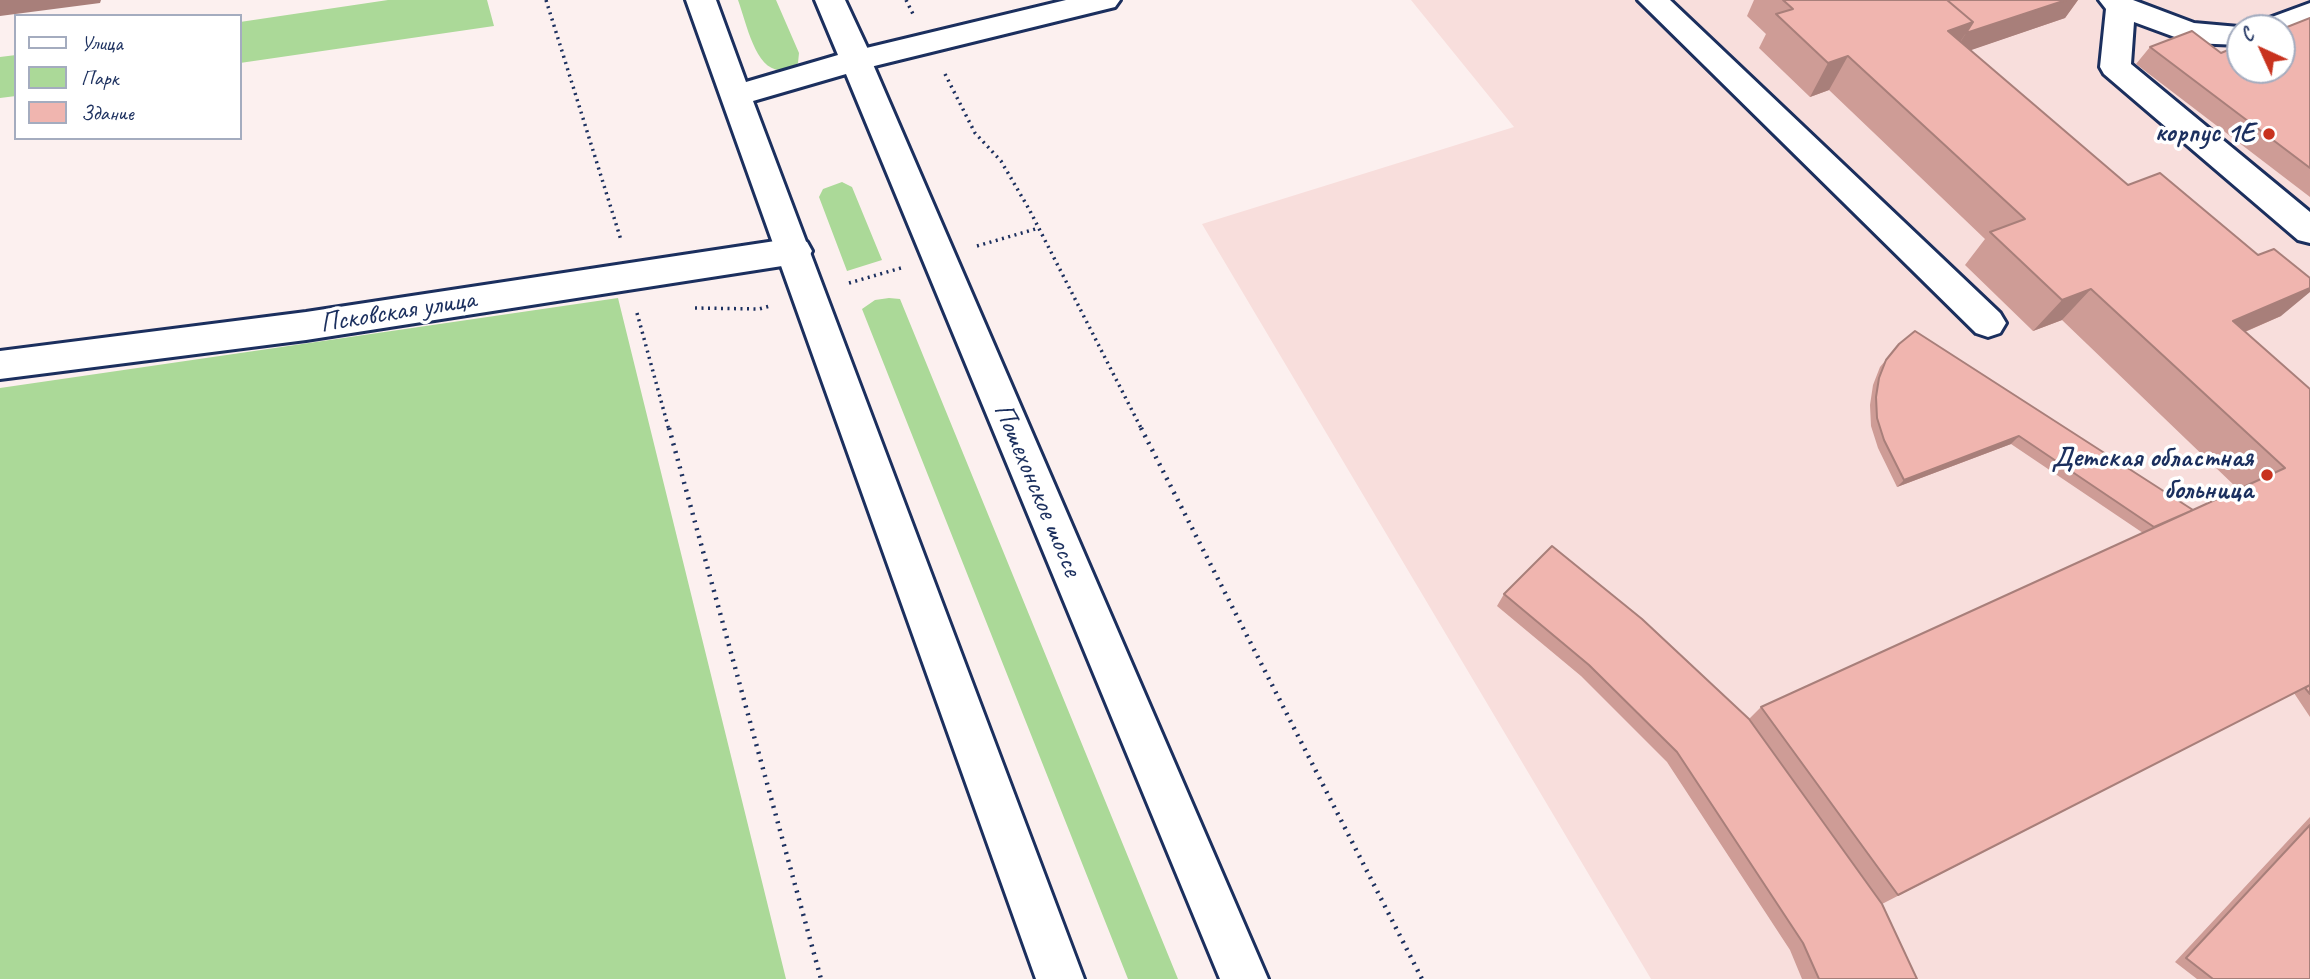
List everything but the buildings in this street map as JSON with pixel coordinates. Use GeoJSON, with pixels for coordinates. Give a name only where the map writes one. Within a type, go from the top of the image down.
{"type":"FeatureCollection","features":[{"type":"Feature","properties":{"kind":"main road"},"geometry":{"type":"LineString","coordinates":[[701,0],[1060,979]]}},
{"type":"Feature","properties":{"kind":"main road","name":"Пошехонское шоссе"},"geometry":{"type":"LineString","coordinates":[[830,0],[858,60],[923,214],[938,258],[1244,979]]}},
{"type":"Feature","properties":{"kind":"main road"},"geometry":{"type":"LineString","coordinates":[[736,95],[858,60],[1105,0]]}},
{"type":"Feature","properties":{"kind":"main road"},"geometry":{"type":"LineString","coordinates":[[1653,0],[1988,323]]}},
{"type":"Feature","properties":{"kind":"main road"},"geometry":{"type":"LineString","coordinates":[[2226,34],[2191,33],[2118,3],[2115,67],[2310,231]]}},
{"type":"Feature","properties":{"kind":"main road","name":"Псковская улица"},"geometry":{"type":"LineString","coordinates":[[0,365],[306,326],[795,251]]}},
{"type":"Feature","properties":{"kind":"path"},"geometry":{"type":"LineString","coordinates":[[546,0],[632,276],[635,306],[821,979]]}},
{"type":"Feature","properties":{"kind":"path"},"geometry":{"type":"LineString","coordinates":[[906,0],[975,133],[1001,161],[1029,209],[1422,979]]}},
{"type":"Feature","properties":{"kind":"shaded area"},"geometry":{"type":"Polygon","coordinates":[[[1411,0],[2310,0],[2310,979],[1651,979],[1202,224],[1514,127],[1411,0]]]}},
{"type":"Feature","properties":{"kind":"green space"},"geometry":{"type":"Polygon","coordinates":[[[388,0],[487,0],[494,26],[242,63],[242,22],[388,0]]]}},
{"type":"Feature","properties":{"kind":"green space"},"geometry":{"type":"Polygon","coordinates":[[[738,0],[776,0],[799,53],[798,63],[785,69],[774,69],[765,62],[751,39],[738,0]]]}},
{"type":"Feature","properties":{"kind":"green space"},"geometry":{"type":"Polygon","coordinates":[[[14,55],[14,96],[0,98],[0,57],[14,55]]]}},
{"type":"Feature","properties":{"kind":"green space"},"geometry":{"type":"Polygon","coordinates":[[[842,182],[852,187],[882,260],[847,271],[819,197],[823,189],[842,182]]]}},
{"type":"Feature","properties":{"kind":"green space"},"geometry":{"type":"Polygon","coordinates":[[[618,298],[786,979],[0,979],[0,388],[618,298]]]}},
{"type":"Feature","properties":{"kind":"green space"},"geometry":{"type":"Polygon","coordinates":[[[900,299],[1178,979],[1128,979],[862,309],[875,300],[900,299]]]}},
{"type":"Feature","properties":{"kind":"place","name":"корпус 1Е"},"geometry":{"type":"Point","coordinates":[2269,134]}},
{"type":"Feature","properties":{"kind":"place","name":"Детская областная больница"},"geometry":{"type":"Point","coordinates":[2267,475]}}]}
